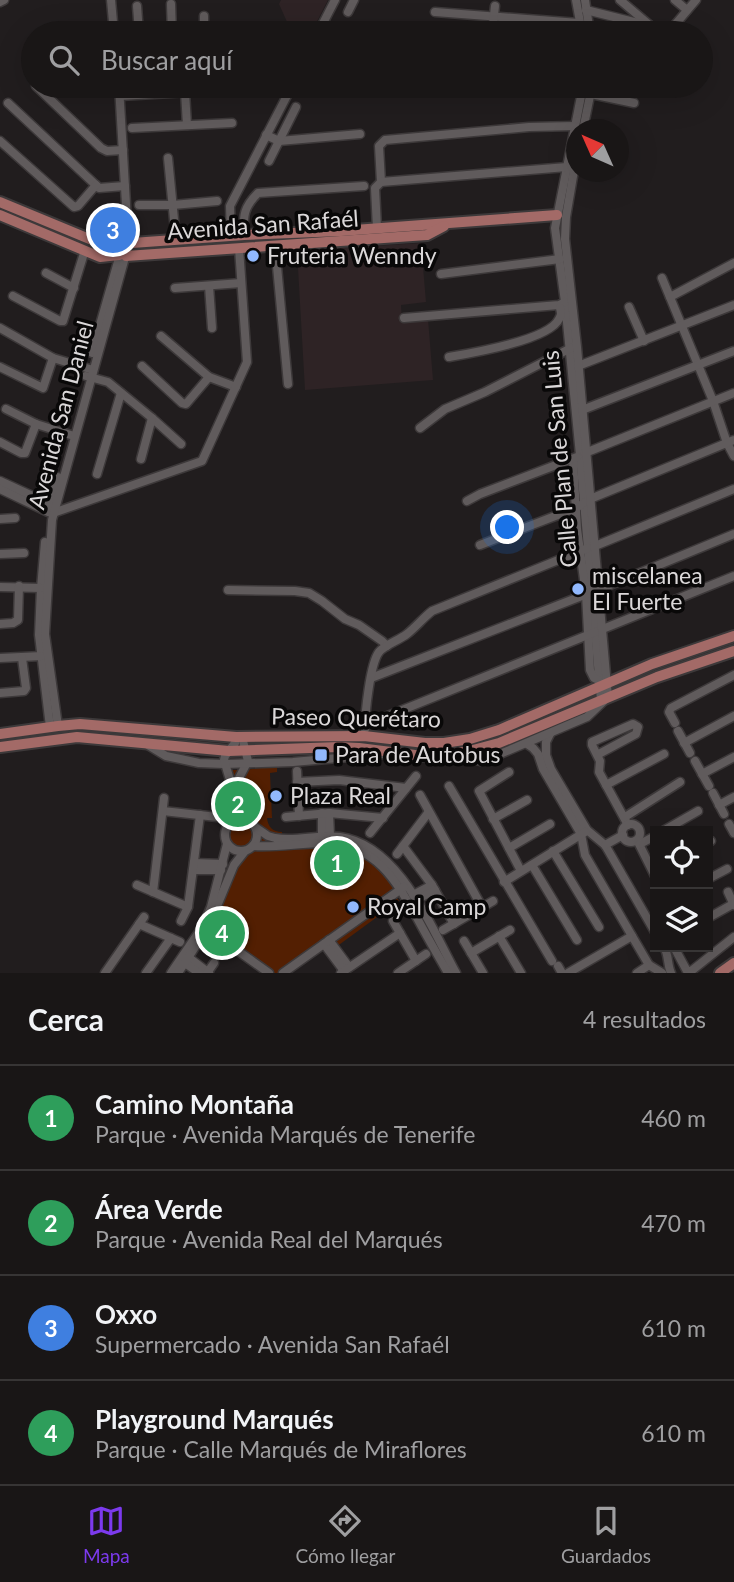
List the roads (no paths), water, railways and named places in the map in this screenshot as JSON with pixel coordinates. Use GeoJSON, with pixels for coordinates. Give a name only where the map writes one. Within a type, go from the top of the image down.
{"type":"FeatureCollection","features":[{"type":"Feature","properties":{"kind":"main road","name":"Avenida San Rafaél"},"geometry":{"type":"LineString","coordinates":[[0,202],[26,219],[100,257],[275,245],[342,236],[377,228],[561,216]]}},
{"type":"Feature","properties":{"kind":"main road","name":"Avenida San Rafaél"},"geometry":{"type":"LineString","coordinates":[[0,215],[26,219],[104,245],[244,235],[426,235],[450,223]]}},
{"type":"Feature","properties":{"kind":"main road","name":"Paseo Querétaro"},"geometry":{"type":"LineString","coordinates":[[0,734],[80,724],[239,737],[364,730],[425,743],[444,743],[499,730],[601,683],[734,636]]}},
{"type":"Feature","properties":{"kind":"main road","name":"Paseo Querétaro"},"geometry":{"type":"LineString","coordinates":[[0,747],[77,737],[229,751],[338,747],[423,756],[453,754],[499,743],[682,667],[734,650]]}},
{"type":"Feature","properties":{"kind":"main road"},"geometry":{"type":"LineString","coordinates":[[720,973],[734,963]]}},
{"type":"Feature","properties":{"kind":"street"},"geometry":{"type":"LineString","coordinates":[[111,0],[113,21]]}},
{"type":"Feature","properties":{"kind":"street"},"geometry":{"type":"LineString","coordinates":[[324,21],[335,0]]}},
{"type":"Feature","properties":{"kind":"street"},"geometry":{"type":"LineString","coordinates":[[348,12],[354,0]]}},
{"type":"Feature","properties":{"kind":"street"},"geometry":{"type":"LineString","coordinates":[[576,0],[579,21]]}},
{"type":"Feature","properties":{"kind":"street"},"geometry":{"type":"LineString","coordinates":[[620,0],[644,21]]}},
{"type":"Feature","properties":{"kind":"street"},"geometry":{"type":"LineString","coordinates":[[675,0],[687,10]]}},
{"type":"Feature","properties":{"kind":"street"},"geometry":{"type":"LineString","coordinates":[[678,21],[696,0]]}},
{"type":"Feature","properties":{"kind":"street"},"geometry":{"type":"LineString","coordinates":[[171,4],[172,21]]}},
{"type":"Feature","properties":{"kind":"street"},"geometry":{"type":"LineString","coordinates":[[585,5],[635,21]]}},
{"type":"Feature","properties":{"kind":"street"},"geometry":{"type":"LineString","coordinates":[[137,6],[138,21]]}},
{"type":"Feature","properties":{"kind":"street"},"geometry":{"type":"LineString","coordinates":[[494,21],[495,6]]}},
{"type":"Feature","properties":{"kind":"street"},"geometry":{"type":"LineString","coordinates":[[435,12],[551,21]]}},
{"type":"Feature","properties":{"kind":"street"},"geometry":{"type":"LineString","coordinates":[[204,16],[204,21]]}},
{"type":"Feature","properties":{"kind":"street"},"geometry":{"type":"LineString","coordinates":[[48,98],[101,148],[107,151],[123,150]]}},
{"type":"Feature","properties":{"kind":"street","name":"Avenida San Daniel"},"geometry":{"type":"LineString","coordinates":[[54,726],[41,588],[53,510],[127,242],[120,98]]}},
{"type":"Feature","properties":{"kind":"street"},"geometry":{"type":"LineString","coordinates":[[185,98],[187,125]]}},
{"type":"Feature","properties":{"kind":"street"},"geometry":{"type":"LineString","coordinates":[[231,236],[230,206],[286,98]]}},
{"type":"Feature","properties":{"kind":"street"},"geometry":{"type":"LineString","coordinates":[[580,119],[582,98]]}},
{"type":"Feature","properties":{"kind":"street"},"geometry":{"type":"LineString","coordinates":[[582,119],[588,98]]}},
{"type":"Feature","properties":{"kind":"street"},"geometry":{"type":"LineString","coordinates":[[617,98],[634,103]]}},
{"type":"Feature","properties":{"kind":"street"},"geometry":{"type":"LineString","coordinates":[[8,103],[96,186],[125,186]]}},
{"type":"Feature","properties":{"kind":"street"},"geometry":{"type":"LineString","coordinates":[[269,161],[296,107]]}},
{"type":"Feature","properties":{"kind":"street"},"geometry":{"type":"LineString","coordinates":[[132,128],[232,123]]}},
{"type":"Feature","properties":{"kind":"street"},"geometry":{"type":"LineString","coordinates":[[382,182],[379,146],[385,140],[529,127],[566,128]]}},
{"type":"Feature","properties":{"kind":"street"},"geometry":{"type":"LineString","coordinates":[[267,135],[279,141],[360,134]]}},
{"type":"Feature","properties":{"kind":"street"},"geometry":{"type":"LineString","coordinates":[[0,141],[74,207],[96,186]]}},
{"type":"Feature","properties":{"kind":"street"},"geometry":{"type":"LineString","coordinates":[[168,158],[176,240]]}},
{"type":"Feature","properties":{"kind":"street"},"geometry":{"type":"LineString","coordinates":[[377,228],[375,188],[382,182],[566,167]]}},
{"type":"Feature","properties":{"kind":"street"},"geometry":{"type":"LineString","coordinates":[[561,216],[566,175]]}},
{"type":"Feature","properties":{"kind":"street"},"geometry":{"type":"LineString","coordinates":[[561,216],[570,182]]}},
{"type":"Feature","properties":{"kind":"street"},"geometry":{"type":"LineString","coordinates":[[244,235],[244,214],[250,201],[258,193],[364,186]]}},
{"type":"Feature","properties":{"kind":"street"},"geometry":{"type":"LineString","coordinates":[[139,205],[217,201]]}},
{"type":"Feature","properties":{"kind":"street","name":"Calle Plan de San Luis"},"geometry":{"type":"LineString","coordinates":[[561,216],[555,228],[562,303],[578,366],[582,410],[579,456]]}},
{"type":"Feature","properties":{"kind":"street","name":"Calle Plan de San Luis"},"geometry":{"type":"LineString","coordinates":[[561,216],[565,239],[583,503],[604,698]]}},
{"type":"Feature","properties":{"kind":"street"},"geometry":{"type":"LineString","coordinates":[[275,245],[288,384]]}},
{"type":"Feature","properties":{"kind":"street"},"geometry":{"type":"LineString","coordinates":[[0,489],[53,510],[202,461],[247,362],[239,248]]}},
{"type":"Feature","properties":{"kind":"street"},"geometry":{"type":"LineString","coordinates":[[13,296],[63,321],[85,250]]}},
{"type":"Feature","properties":{"kind":"street"},"geometry":{"type":"LineString","coordinates":[[441,274],[560,259]]}},
{"type":"Feature","properties":{"kind":"street"},"geometry":{"type":"LineString","coordinates":[[670,297],[734,263]]}},
{"type":"Feature","properties":{"kind":"street"},"geometry":{"type":"LineString","coordinates":[[47,273],[74,288]]}},
{"type":"Feature","properties":{"kind":"street"},"geometry":{"type":"LineString","coordinates":[[662,278],[731,441],[734,456]]}},
{"type":"Feature","properties":{"kind":"street"},"geometry":{"type":"LineString","coordinates":[[175,288],[241,283]]}},
{"type":"Feature","properties":{"kind":"street"},"geometry":{"type":"LineString","coordinates":[[209,286],[212,328]]}},
{"type":"Feature","properties":{"kind":"street"},"geometry":{"type":"LineString","coordinates":[[404,318],[562,303],[559,320],[528,338],[499,348],[449,357]]}},
{"type":"Feature","properties":{"kind":"street"},"geometry":{"type":"LineString","coordinates":[[578,366],[734,305]]}},
{"type":"Feature","properties":{"kind":"street"},"geometry":{"type":"LineString","coordinates":[[629,307],[644,341]]}},
{"type":"Feature","properties":{"kind":"street"},"geometry":{"type":"LineString","coordinates":[[0,328],[53,358],[108,382],[181,444]]}},
{"type":"Feature","properties":{"kind":"street"},"geometry":{"type":"LineString","coordinates":[[161,336],[209,377],[236,387]]}},
{"type":"Feature","properties":{"kind":"street"},"geometry":{"type":"LineString","coordinates":[[420,428],[445,409],[573,348]]}},
{"type":"Feature","properties":{"kind":"street"},"geometry":{"type":"LineString","coordinates":[[582,410],[734,351]]}},
{"type":"Feature","properties":{"kind":"street"},"geometry":{"type":"LineString","coordinates":[[0,367],[43,388],[53,358]]}},
{"type":"Feature","properties":{"kind":"street"},"geometry":{"type":"LineString","coordinates":[[142,366],[186,404],[209,377]]}},
{"type":"Feature","properties":{"kind":"street"},"geometry":{"type":"LineString","coordinates":[[97,474],[121,393]]}},
{"type":"Feature","properties":{"kind":"street"},"geometry":{"type":"LineString","coordinates":[[467,501],[734,393]]}},
{"type":"Feature","properties":{"kind":"street"},"geometry":{"type":"LineString","coordinates":[[6,409],[36,424],[72,435]]}},
{"type":"Feature","properties":{"kind":"street"},"geometry":{"type":"LineString","coordinates":[[141,459],[152,418]]}},
{"type":"Feature","properties":{"kind":"street"},"geometry":{"type":"LineString","coordinates":[[0,442],[26,453],[36,424]]}},
{"type":"Feature","properties":{"kind":"street"},"geometry":{"type":"LineString","coordinates":[[480,545],[731,441]]}},
{"type":"Feature","properties":{"kind":"street"},"geometry":{"type":"LineString","coordinates":[[579,456],[595,633],[591,674],[601,683]]}},
{"type":"Feature","properties":{"kind":"street"},"geometry":{"type":"LineString","coordinates":[[0,481],[53,510]]}},
{"type":"Feature","properties":{"kind":"street"},"geometry":{"type":"LineString","coordinates":[[364,730],[375,659],[380,651],[411,631],[432,611],[734,489]]}},
{"type":"Feature","properties":{"kind":"street","name":"Avenida San Daniel"},"geometry":{"type":"LineString","coordinates":[[53,510],[38,635],[54,726]]}},
{"type":"Feature","properties":{"kind":"street"},"geometry":{"type":"LineString","coordinates":[[0,519],[15,518]]}},
{"type":"Feature","properties":{"kind":"street"},"geometry":{"type":"LineString","coordinates":[[371,678],[734,534]]}},
{"type":"Feature","properties":{"kind":"street"},"geometry":{"type":"LineString","coordinates":[[0,554],[24,553]]}},
{"type":"Feature","properties":{"kind":"street"},"geometry":{"type":"LineString","coordinates":[[364,730],[734,576]]}},
{"type":"Feature","properties":{"kind":"street"},"geometry":{"type":"LineString","coordinates":[[0,624],[18,620],[19,586]]}},
{"type":"Feature","properties":{"kind":"street"},"geometry":{"type":"LineString","coordinates":[[0,587],[41,588]]}},
{"type":"Feature","properties":{"kind":"street"},"geometry":{"type":"LineString","coordinates":[[228,590],[309,593],[387,646]]}},
{"type":"Feature","properties":{"kind":"street"},"geometry":{"type":"LineString","coordinates":[[0,658],[42,656]]}},
{"type":"Feature","properties":{"kind":"street"},"geometry":{"type":"LineString","coordinates":[[0,693],[24,691],[26,688],[22,658]]}},
{"type":"Feature","properties":{"kind":"street"},"geometry":{"type":"LineString","coordinates":[[724,814],[669,712],[671,708],[734,675]]}},
{"type":"Feature","properties":{"kind":"street"},"geometry":{"type":"LineString","coordinates":[[453,754],[480,761],[493,757],[587,717],[604,698]]}},
{"type":"Feature","properties":{"kind":"street"},"geometry":{"type":"LineString","coordinates":[[684,743],[734,716]]}},
{"type":"Feature","properties":{"kind":"street"},"geometry":{"type":"LineString","coordinates":[[597,755],[636,734],[638,727],[633,724],[592,743],[597,755],[601,764],[599,772],[627,821],[637,827],[639,842],[650,865]]}},
{"type":"Feature","properties":{"kind":"street"},"geometry":{"type":"LineString","coordinates":[[550,733],[546,742],[546,755],[584,832],[585,855],[649,965],[666,972],[666,952]]}},
{"type":"Feature","properties":{"kind":"street"},"geometry":{"type":"LineString","coordinates":[[171,973],[205,928],[227,844],[226,829],[231,822],[230,780],[224,764],[225,756],[239,737]]}},
{"type":"Feature","properties":{"kind":"street"},"geometry":{"type":"LineString","coordinates":[[177,973],[205,928],[234,865],[257,840],[257,833],[239,787],[239,778],[248,758],[239,737]]}},
{"type":"Feature","properties":{"kind":"street"},"geometry":{"type":"LineString","coordinates":[[142,742],[166,756],[224,764],[397,753]]}},
{"type":"Feature","properties":{"kind":"street"},"geometry":{"type":"LineString","coordinates":[[527,744],[538,754],[542,769],[584,832],[607,848],[650,923]]}},
{"type":"Feature","properties":{"kind":"street"},"geometry":{"type":"LineString","coordinates":[[606,785],[664,754]]}},
{"type":"Feature","properties":{"kind":"street"},"geometry":{"type":"LineString","coordinates":[[702,774],[734,757]]}},
{"type":"Feature","properties":{"kind":"street"},"geometry":{"type":"LineString","coordinates":[[297,771],[299,816]]}},
{"type":"Feature","properties":{"kind":"street"},"geometry":{"type":"LineString","coordinates":[[509,772],[479,791],[521,871]]}},
{"type":"Feature","properties":{"kind":"street"},"geometry":{"type":"LineString","coordinates":[[345,813],[372,830],[416,776]]}},
{"type":"Feature","properties":{"kind":"street"},"geometry":{"type":"LineString","coordinates":[[297,782],[339,780],[406,788]]}},
{"type":"Feature","properties":{"kind":"street"},"geometry":{"type":"LineString","coordinates":[[624,837],[627,821],[680,782]]}},
{"type":"Feature","properties":{"kind":"street"},"geometry":{"type":"LineString","coordinates":[[449,786],[557,967]]}},
{"type":"Feature","properties":{"kind":"street"},"geometry":{"type":"LineString","coordinates":[[419,795],[482,907]]}},
{"type":"Feature","properties":{"kind":"street"},"geometry":{"type":"LineString","coordinates":[[719,805],[734,797]]}},
{"type":"Feature","properties":{"kind":"street"},"geometry":{"type":"LineString","coordinates":[[153,892],[164,798]]}},
{"type":"Feature","properties":{"kind":"street"},"geometry":{"type":"LineString","coordinates":[[494,819],[527,800]]}},
{"type":"Feature","properties":{"kind":"street"},"geometry":{"type":"LineString","coordinates":[[163,811],[217,817]]}},
{"type":"Feature","properties":{"kind":"street"},"geometry":{"type":"LineString","coordinates":[[672,826],[698,811]]}},
{"type":"Feature","properties":{"kind":"street"},"geometry":{"type":"LineString","coordinates":[[326,813],[326,836]]}},
{"type":"Feature","properties":{"kind":"street"},"geometry":{"type":"LineString","coordinates":[[286,817],[345,813],[383,818]]}},
{"type":"Feature","properties":{"kind":"street"},"geometry":{"type":"LineString","coordinates":[[397,854],[428,813]]}},
{"type":"Feature","properties":{"kind":"street"},"geometry":{"type":"LineString","coordinates":[[181,921],[188,907],[200,815]]}},
{"type":"Feature","properties":{"kind":"street"},"geometry":{"type":"LineString","coordinates":[[231,822],[241,819],[268,836],[281,839],[326,836],[352,839],[376,852],[394,868],[447,973]]}},
{"type":"Feature","properties":{"kind":"street"},"geometry":{"type":"LineString","coordinates":[[509,848],[550,824]]}},
{"type":"Feature","properties":{"kind":"street"},"geometry":{"type":"LineString","coordinates":[[729,824],[734,834]]}},
{"type":"Feature","properties":{"kind":"street"},"geometry":{"type":"LineString","coordinates":[[504,882],[584,832]]}},
{"type":"Feature","properties":{"kind":"street"},"geometry":{"type":"LineString","coordinates":[[607,848],[624,837]]}},
{"type":"Feature","properties":{"kind":"street"},"geometry":{"type":"LineString","coordinates":[[624,837],[629,842],[650,838]]}},
{"type":"Feature","properties":{"kind":"street"},"geometry":{"type":"LineString","coordinates":[[227,844],[234,850],[330,843],[365,853],[383,866],[415,897],[456,973]]}},
{"type":"Feature","properties":{"kind":"street"},"geometry":{"type":"LineString","coordinates":[[403,846],[433,888],[454,924]]}},
{"type":"Feature","properties":{"kind":"street"},"geometry":{"type":"LineString","coordinates":[[554,851],[599,927]]}},
{"type":"Feature","properties":{"kind":"street"},"geometry":{"type":"LineString","coordinates":[[531,865],[577,940]]}},
{"type":"Feature","properties":{"kind":"street"},"geometry":{"type":"LineString","coordinates":[[193,867],[222,867]]}},
{"type":"Feature","properties":{"kind":"street"},"geometry":{"type":"LineString","coordinates":[[713,876],[727,869]]}},
{"type":"Feature","properties":{"kind":"street"},"geometry":{"type":"LineString","coordinates":[[137,885],[188,907]]}},
{"type":"Feature","properties":{"kind":"street"},"geometry":{"type":"LineString","coordinates":[[283,973],[404,887]]}},
{"type":"Feature","properties":{"kind":"street"},"geometry":{"type":"LineString","coordinates":[[415,897],[433,888]]}},
{"type":"Feature","properties":{"kind":"street"},"geometry":{"type":"LineString","coordinates":[[713,915],[734,904],[728,892]]}},
{"type":"Feature","properties":{"kind":"street"},"geometry":{"type":"LineString","coordinates":[[443,930],[493,901]]}},
{"type":"Feature","properties":{"kind":"street"},"geometry":{"type":"LineString","coordinates":[[105,973],[142,921],[180,942]]}},
{"type":"Feature","properties":{"kind":"street"},"geometry":{"type":"LineString","coordinates":[[393,921],[416,961]]}},
{"type":"Feature","properties":{"kind":"street"},"geometry":{"type":"LineString","coordinates":[[205,928],[269,973]]}},
{"type":"Feature","properties":{"kind":"street"},"geometry":{"type":"LineString","coordinates":[[471,953],[510,930]]}},
{"type":"Feature","properties":{"kind":"street"},"geometry":{"type":"LineString","coordinates":[[327,942],[345,971],[400,933]]}},
{"type":"Feature","properties":{"kind":"street"},"geometry":{"type":"LineString","coordinates":[[499,936],[521,973]]}},
{"type":"Feature","properties":{"kind":"street"},"geometry":{"type":"LineString","coordinates":[[568,973],[632,936]]}},
{"type":"Feature","properties":{"kind":"street"},"geometry":{"type":"LineString","coordinates":[[677,952],[690,972],[734,937]]}},
{"type":"Feature","properties":{"kind":"street"},"geometry":{"type":"LineString","coordinates":[[146,973],[171,938]]}},
{"type":"Feature","properties":{"kind":"street"},"geometry":{"type":"LineString","coordinates":[[464,941],[483,973]]}},
{"type":"Feature","properties":{"kind":"street"},"geometry":{"type":"LineString","coordinates":[[398,973],[426,954]]}},
{"type":"Feature","properties":{"kind":"street"},"geometry":{"type":"LineString","coordinates":[[187,960],[206,973],[214,963]]}},
{"type":"Feature","properties":{"kind":"street"},"geometry":{"type":"LineString","coordinates":[[639,972],[649,965]]}},
{"type":"Feature","properties":{"kind":"place","name":"Oxxo"},"geometry":{"type":"Point","coordinates":[113,230]}},
{"type":"Feature","properties":{"kind":"place","name":"Fruteria Wenndy"},"geometry":{"type":"Point","coordinates":[253,256]}},
{"type":"Feature","properties":{"kind":"place","name":"miscelanea El Fuerte"},"geometry":{"type":"Point","coordinates":[578,589]}},
{"type":"Feature","properties":{"kind":"place","name":"Para de Autobus"},"geometry":{"type":"Point","coordinates":[321,755]}},
{"type":"Feature","properties":{"kind":"place","name":"Plaza Real"},"geometry":{"type":"Point","coordinates":[276,796]}},
{"type":"Feature","properties":{"kind":"place","name":"Área Verde"},"geometry":{"type":"Point","coordinates":[238,804]}},
{"type":"Feature","properties":{"kind":"place","name":"Camino Montaña"},"geometry":{"type":"Point","coordinates":[337,863]}},
{"type":"Feature","properties":{"kind":"place","name":"Royal Camp"},"geometry":{"type":"Point","coordinates":[353,907]}},
{"type":"Feature","properties":{"kind":"place","name":"Playground Marqués"},"geometry":{"type":"Point","coordinates":[222,933]}}]}
